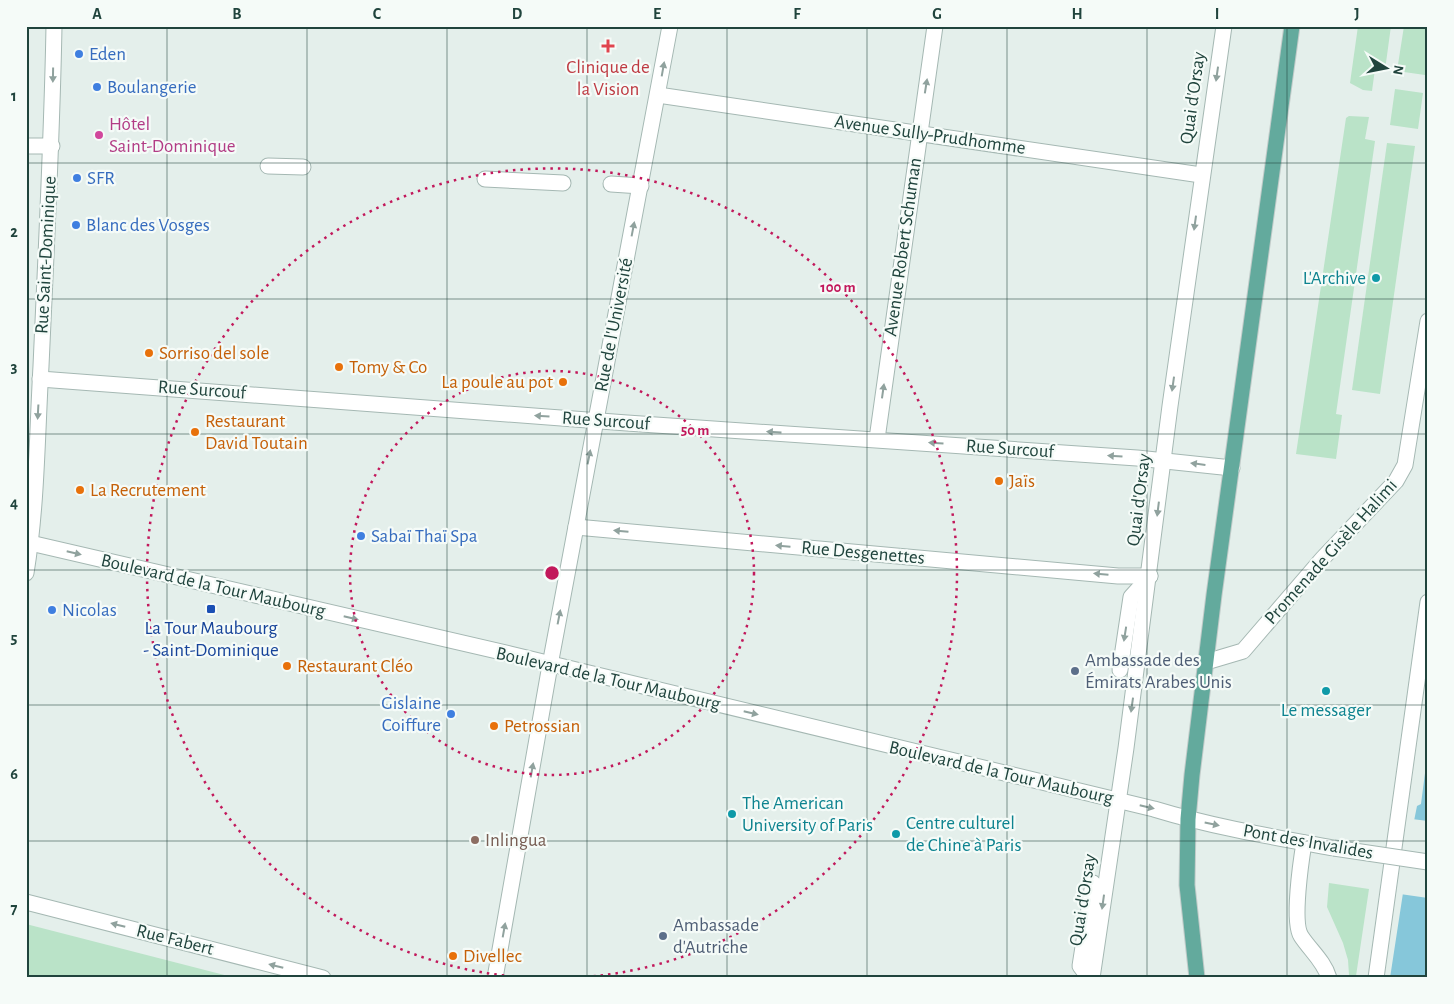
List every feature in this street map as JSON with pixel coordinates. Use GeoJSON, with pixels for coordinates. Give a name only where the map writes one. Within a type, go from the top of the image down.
{"type":"FeatureCollection","features":[{"type":"Feature","properties":{"kind":"main road"},"geometry":{"type":"LineString","coordinates":[[1197,978],[1187,885],[1188,819],[1206,662],[1292,26]]}},
{"type":"Feature","properties":{"kind":"street","name":"Rue Saint-Dominique"},"geometry":{"type":"LineString","coordinates":[[26,573],[40,379],[52,146],[54,26]]}},
{"type":"Feature","properties":{"kind":"street","name":"Rue de l'Université"},"geometry":{"type":"LineString","coordinates":[[495,978],[550,665],[670,26]]}},
{"type":"Feature","properties":{"kind":"street","name":"Avenue Robert Schuman"},"geometry":{"type":"LineString","coordinates":[[876,439],[935,26]]}},
{"type":"Feature","properties":{"kind":"street","name":"Quai d'Orsay"},"geometry":{"type":"LineString","coordinates":[[1090,978],[1118,801],[1150,576],[1202,175],[1224,26]]}},
{"type":"Feature","properties":{"kind":"street","name":"Avenue Sully-Prudhomme"},"geometry":{"type":"LineString","coordinates":[[658,95],[1202,175]]}},
{"type":"Feature","properties":{"kind":"street"},"geometry":{"type":"LineString","coordinates":[[26,146],[52,146]]}},
{"type":"Feature","properties":{"kind":"street"},"geometry":{"type":"LineString","coordinates":[[268,166],[303,168]]}},
{"type":"Feature","properties":{"kind":"street"},"geometry":{"type":"LineString","coordinates":[[485,179],[563,183]]}},
{"type":"Feature","properties":{"kind":"street"},"geometry":{"type":"LineString","coordinates":[[612,184],[641,186]]}},
{"type":"Feature","properties":{"kind":"street","name":"Promenade Gisèle Halimi"},"geometry":{"type":"LineString","coordinates":[[1206,662],[1243,651],[1323,558],[1396,482],[1405,465],[1428,321]]}},
{"type":"Feature","properties":{"kind":"street","name":"Rue Surcouf"},"geometry":{"type":"LineString","coordinates":[[40,379],[596,421],[1164,460],[1232,468]]}},
{"type":"Feature","properties":{"kind":"street","name":"Rue Desgenettes"},"geometry":{"type":"LineString","coordinates":[[576,527],[1118,576],[1150,576]]}},
{"type":"Feature","properties":{"kind":"street","name":"Boulevard de la Tour Maubourg"},"geometry":{"type":"LineString","coordinates":[[29,542],[1188,819]]}},
{"type":"Feature","properties":{"kind":"street"},"geometry":{"type":"LineString","coordinates":[[1120,670],[1131,597],[1150,576]]}},
{"type":"Feature","properties":{"kind":"street"},"geometry":{"type":"LineString","coordinates":[[1376,978],[1428,602]]}},
{"type":"Feature","properties":{"kind":"street","name":"Pont des Invalides"},"geometry":{"type":"LineString","coordinates":[[1188,819],[1304,843],[1428,862]]}},
{"type":"Feature","properties":{"kind":"street"},"geometry":{"type":"LineString","coordinates":[[1304,843],[1298,884],[1299,934],[1321,962],[1329,978]]}},
{"type":"Feature","properties":{"kind":"street"},"geometry":{"type":"LineString","coordinates":[[1090,978],[1080,966],[1093,883]]}},
{"type":"Feature","properties":{"kind":"street","name":"Rue Fabert"},"geometry":{"type":"LineString","coordinates":[[26,902],[323,978]]}},
{"type":"Feature","properties":{"kind":"green space"},"geometry":{"type":"Polygon","coordinates":[[[1358,26],[1391,26],[1385,70],[1375,69],[1372,91],[1363,90],[1350,83],[1358,26]]]}},
{"type":"Feature","properties":{"kind":"green space"},"geometry":{"type":"Polygon","coordinates":[[[1404,26],[1428,26],[1425,75],[1397,71],[1404,26]]]}},
{"type":"Feature","properties":{"kind":"green space"},"geometry":{"type":"Polygon","coordinates":[[[1395,89],[1423,93],[1418,129],[1390,125],[1395,89]]]}},
{"type":"Feature","properties":{"kind":"green space"},"geometry":{"type":"Polygon","coordinates":[[[1349,116],[1369,117],[1365,139],[1375,141],[1336,414],[1342,415],[1336,459],[1296,454],[1346,118],[1349,116]]]}},
{"type":"Feature","properties":{"kind":"green space"},"geometry":{"type":"Polygon","coordinates":[[[1387,143],[1415,146],[1380,394],[1352,390],[1387,143]]]}},
{"type":"Feature","properties":{"kind":"green space"},"geometry":{"type":"Polygon","coordinates":[[[1329,883],[1369,889],[1356,976],[1349,975],[1348,960],[1343,943],[1327,907],[1329,883]]]}},
{"type":"Feature","properties":{"kind":"green space"},"geometry":{"type":"Polygon","coordinates":[[[26,924],[236,978],[26,978],[26,924]]]}},
{"type":"Feature","properties":{"kind":"water"},"geometry":{"type":"Polygon","coordinates":[[[1428,750],[1428,978],[1390,978],[1414,821],[1417,806],[1421,804],[1428,750]]]}},
{"type":"Feature","properties":{"kind":"pier"},"geometry":{"type":"Polygon","coordinates":[[[1412,819],[1428,821],[1428,898],[1400,894],[1412,819]]]}},
{"type":"Feature","properties":{"kind":"place","name":"Clinique de la Vision"},"geometry":{"type":"Point","coordinates":[608,46]}},
{"type":"Feature","properties":{"kind":"place","name":"Eden"},"geometry":{"type":"Point","coordinates":[79,54]}},
{"type":"Feature","properties":{"kind":"place","name":"Boulangerie"},"geometry":{"type":"Point","coordinates":[97,87]}},
{"type":"Feature","properties":{"kind":"place","name":"Hôtel Saint-Dominique"},"geometry":{"type":"Point","coordinates":[99,135]}},
{"type":"Feature","properties":{"kind":"place","name":"SFR"},"geometry":{"type":"Point","coordinates":[77,178]}},
{"type":"Feature","properties":{"kind":"place","name":"Blanc des Vosges"},"geometry":{"type":"Point","coordinates":[76,225]}},
{"type":"Feature","properties":{"kind":"place","name":"L'Archive"},"geometry":{"type":"Point","coordinates":[1376,278]}},
{"type":"Feature","properties":{"kind":"place","name":"Sorriso del sole"},"geometry":{"type":"Point","coordinates":[149,353]}},
{"type":"Feature","properties":{"kind":"place","name":"Tomy & Co"},"geometry":{"type":"Point","coordinates":[339,367]}},
{"type":"Feature","properties":{"kind":"place","name":"La poule au pot"},"geometry":{"type":"Point","coordinates":[563,382]}},
{"type":"Feature","properties":{"kind":"place","name":"Restaurant David Toutain"},"geometry":{"type":"Point","coordinates":[195,432]}},
{"type":"Feature","properties":{"kind":"place","name":"Jaïs"},"geometry":{"type":"Point","coordinates":[999,481]}},
{"type":"Feature","properties":{"kind":"place","name":"La Recrutement"},"geometry":{"type":"Point","coordinates":[80,490]}},
{"type":"Feature","properties":{"kind":"place","name":"Sabaï Thaï Spa"},"geometry":{"type":"Point","coordinates":[361,536]}},
{"type":"Feature","properties":{"kind":"place","name":"La Tour Maubourg - Saint-Dominique"},"geometry":{"type":"Point","coordinates":[211,609]}},
{"type":"Feature","properties":{"kind":"place","name":"Nicolas"},"geometry":{"type":"Point","coordinates":[52,610]}},
{"type":"Feature","properties":{"kind":"place","name":"Restaurant Cléo"},"geometry":{"type":"Point","coordinates":[287,666]}},
{"type":"Feature","properties":{"kind":"place","name":"Ambassade des Émirats Arabes Unis"},"geometry":{"type":"Point","coordinates":[1075,671]}},
{"type":"Feature","properties":{"kind":"place","name":"Le messager"},"geometry":{"type":"Point","coordinates":[1326,691]}},
{"type":"Feature","properties":{"kind":"place","name":"Gislaine Coiffure"},"geometry":{"type":"Point","coordinates":[451,714]}},
{"type":"Feature","properties":{"kind":"place","name":"Petrossian"},"geometry":{"type":"Point","coordinates":[494,726]}},
{"type":"Feature","properties":{"kind":"place","name":"The American University of Paris"},"geometry":{"type":"Point","coordinates":[732,814]}},
{"type":"Feature","properties":{"kind":"place","name":"Centre culturel de Chine à Paris"},"geometry":{"type":"Point","coordinates":[896,834]}},
{"type":"Feature","properties":{"kind":"place","name":"Inlingua"},"geometry":{"type":"Point","coordinates":[475,840]}},
{"type":"Feature","properties":{"kind":"place","name":"Ambassade d'Autriche"},"geometry":{"type":"Point","coordinates":[663,936]}},
{"type":"Feature","properties":{"kind":"place","name":"Divellec"},"geometry":{"type":"Point","coordinates":[453,956]}}]}
